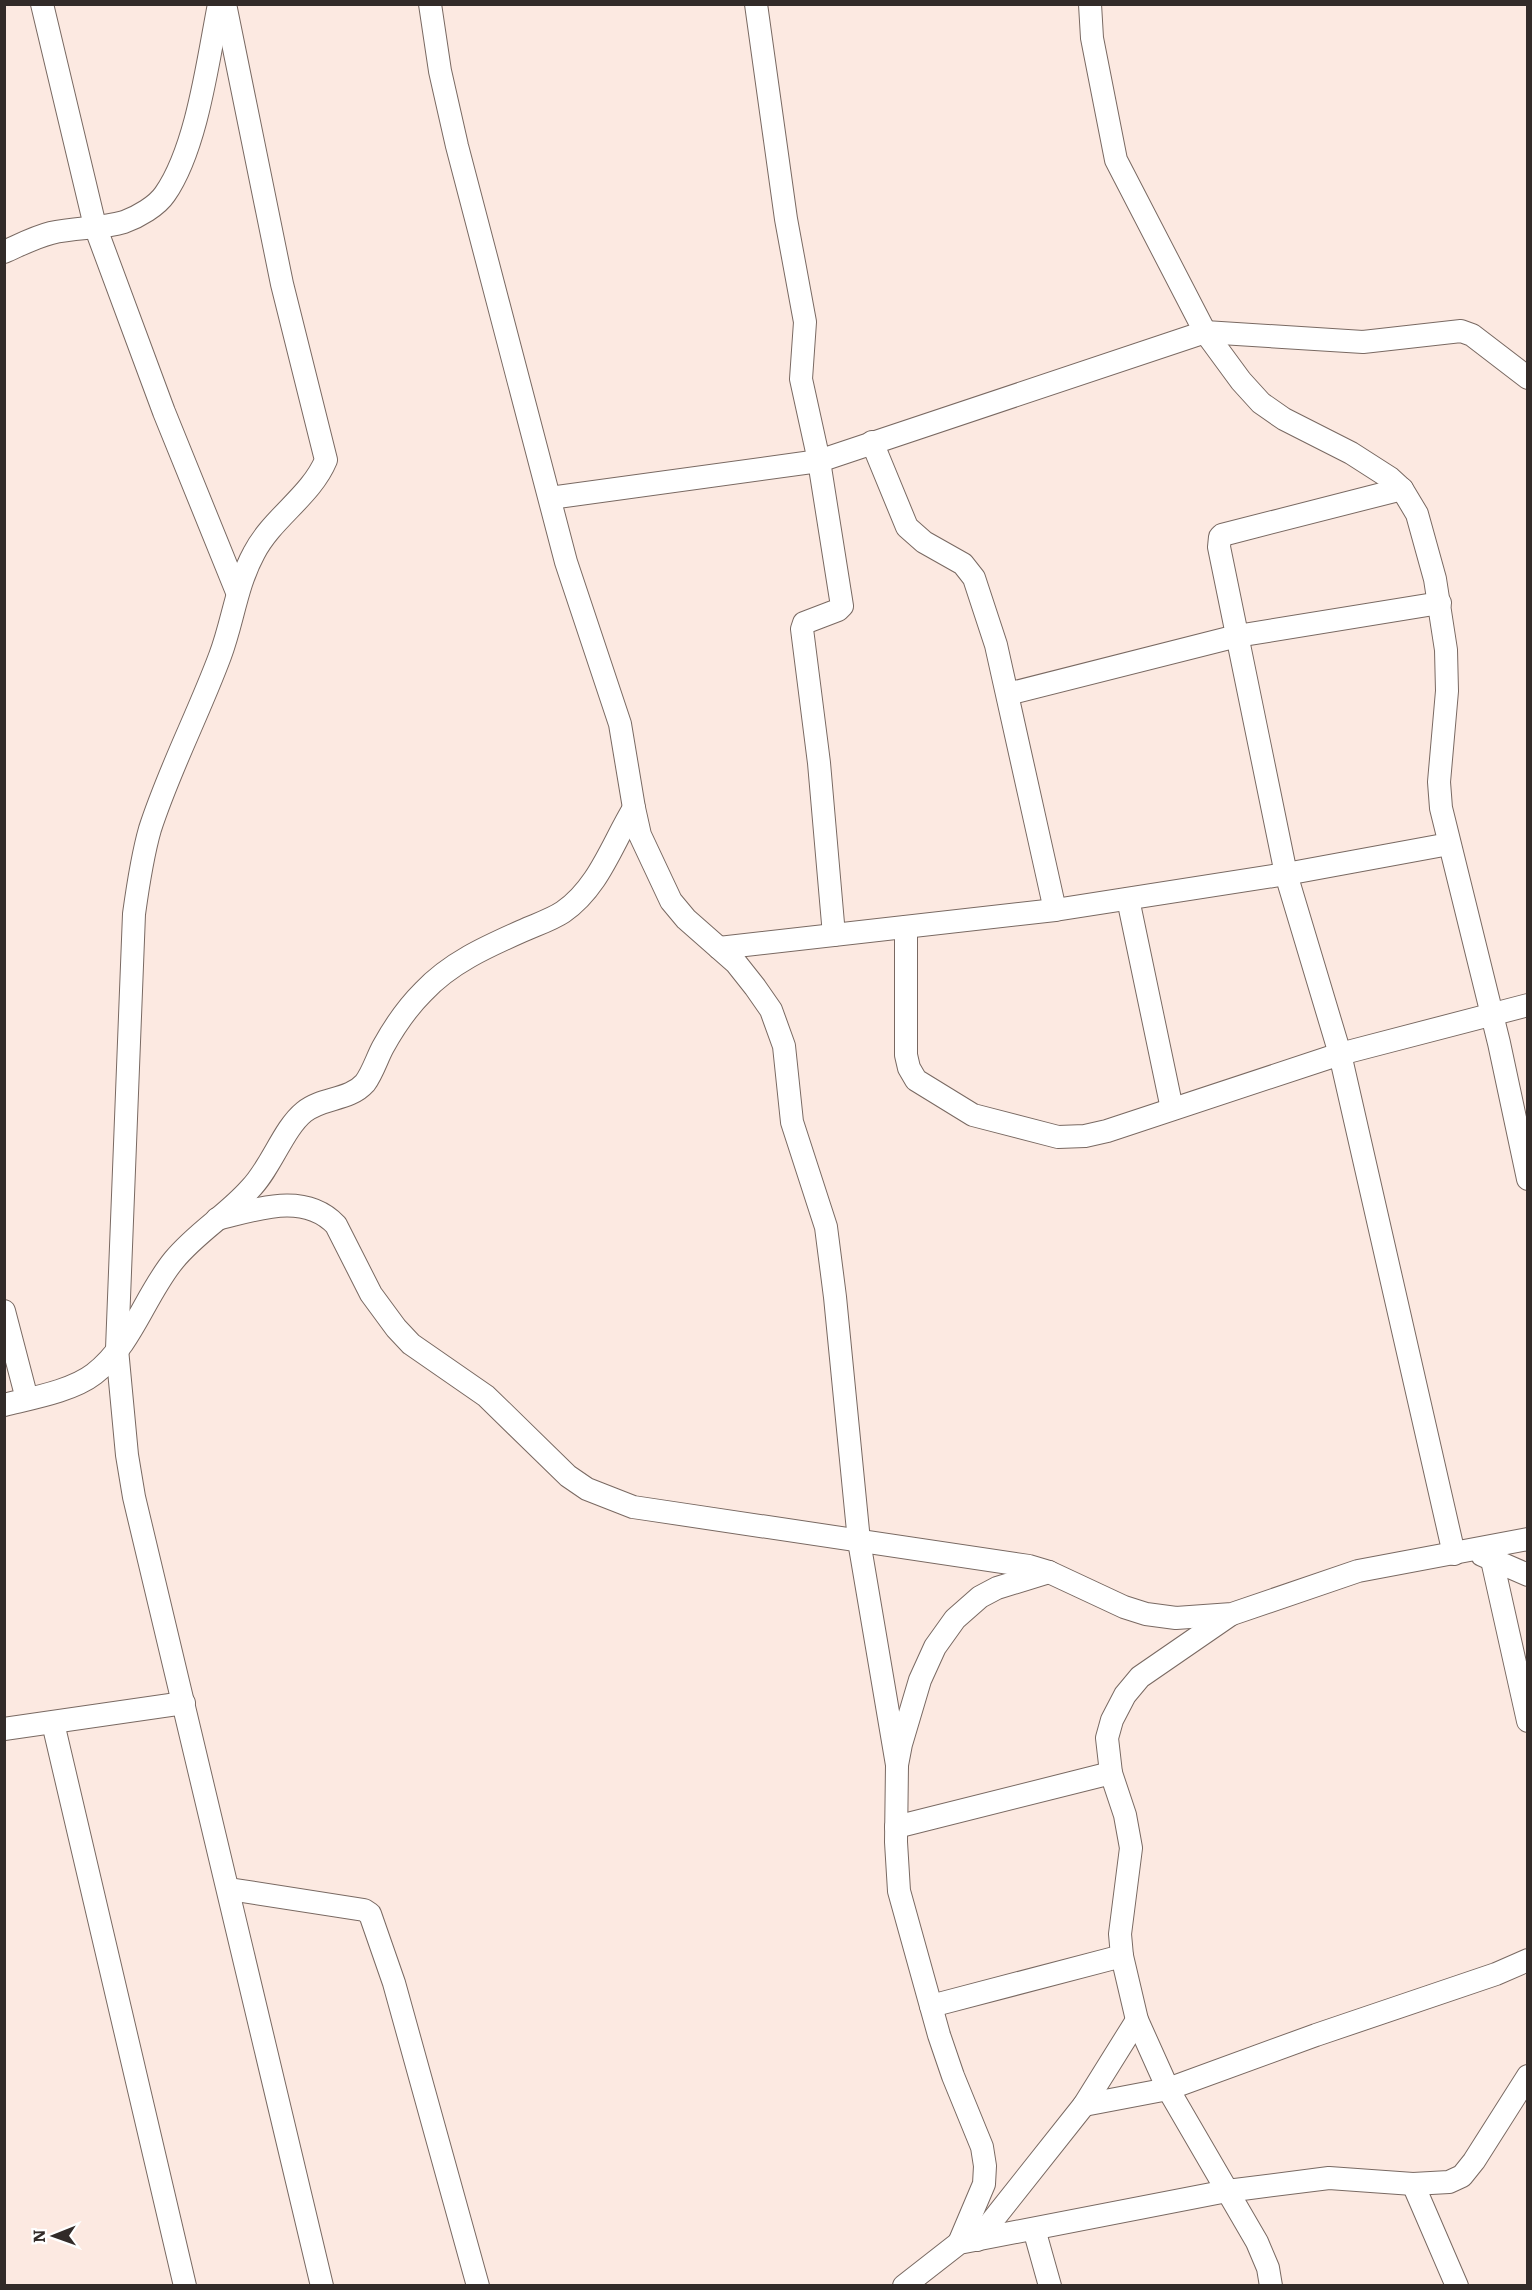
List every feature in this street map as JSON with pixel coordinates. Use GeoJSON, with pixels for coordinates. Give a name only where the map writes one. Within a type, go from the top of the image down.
{"type":"FeatureCollection","features":[{"type":"Feature","properties":{"kind":"street"},"geometry":{"type":"LineString","coordinates":[[42,4],[95,226],[164,412],[237,592]]}},
{"type":"Feature","properties":{"kind":"street"},"geometry":{"type":"LineString","coordinates":[[4,252],[52,232],[124,222],[147,211],[164,196],[180,168],[204,81],[219,4]]}},
{"type":"Feature","properties":{"kind":"street"},"geometry":{"type":"LineString","coordinates":[[225,4],[282,284],[326,460],[317,477],[278,519],[255,550],[237,592],[222,651],[162,794],[140,871],[134,914],[117,1349],[127,1455],[134,1497],[322,2286]]}},
{"type":"Feature","properties":{"kind":"street"},"geometry":{"type":"LineString","coordinates":[[430,4],[440,71],[457,146],[566,562],[620,724],[640,835],[671,901],[686,919],[736,963],[765,1002],[778,1027],[784,1046],[792,1122],[826,1227],[859,1541],[897,1765]]}},
{"type":"Feature","properties":{"kind":"street"},"geometry":{"type":"LineString","coordinates":[[756,4],[786,219],[805,322],[801,379],[819,461],[842,606],[838,610],[804,623],[802,629],[819,762],[834,935]]}},
{"type":"Feature","properties":{"kind":"street"},"geometry":{"type":"LineString","coordinates":[[1090,4],[1092,38],[1116,160],[1205,332],[1241,381],[1261,403],[1284,418],[1351,453],[1402,489],[1417,514],[1440,603],[1446,650],[1447,691],[1439,782],[1441,808],[1492,1015],[1527,1179]]}},
{"type":"Feature","properties":{"kind":"street"},"geometry":{"type":"LineString","coordinates":[[549,498],[819,461],[1205,332],[1363,342],[1461,331],[1472,335],[1527,378]]}},
{"type":"Feature","properties":{"kind":"street"},"geometry":{"type":"LineString","coordinates":[[872,442],[907,527],[924,542],[963,564],[974,578],[996,645],[1008,694],[1055,910]]}},
{"type":"Feature","properties":{"kind":"street"},"geometry":{"type":"LineString","coordinates":[[1402,489],[1220,537],[1219,555],[1286,874],[1340,1053],[1473,1555],[1527,1721]]}},
{"type":"Feature","properties":{"kind":"street"},"geometry":{"type":"LineString","coordinates":[[1008,694],[1237,636],[1440,603]]}},
{"type":"Feature","properties":{"kind":"street"},"geometry":{"type":"LineString","coordinates":[[4,1405],[78,1384],[105,1365],[136,1322],[172,1263],[184,1248],[249,1191],[261,1177],[293,1124],[303,1112],[314,1105],[346,1096],[364,1083],[405,1013],[423,991],[449,968],[492,944],[562,913],[578,899],[610,855],[634,808]]}},
{"type":"Feature","properties":{"kind":"street"},"geometry":{"type":"LineString","coordinates":[[719,948],[1055,910],[1286,874],[1449,844]]}},
{"type":"Feature","properties":{"kind":"street"},"geometry":{"type":"LineString","coordinates":[[1128,899],[1172,1109]]}},
{"type":"Feature","properties":{"kind":"street"},"geometry":{"type":"LineString","coordinates":[[906,927],[906,1055],[909,1068],[916,1080],[973,1115],[1058,1137],[1085,1136],[1107,1131],[1340,1053],[1527,1005]]}},
{"type":"Feature","properties":{"kind":"street"},"geometry":{"type":"LineString","coordinates":[[217,1219],[267,1207],[295,1205],[331,1220],[336,1225],[371,1294],[411,1344],[486,1396],[568,1476],[587,1489],[633,1507],[1010,1563],[1049,1572],[1124,1607],[1146,1614],[1176,1618],[1232,1614],[1358,1571],[1473,1555],[1527,1539]]}},
{"type":"Feature","properties":{"kind":"street"},"geometry":{"type":"LineString","coordinates":[[4,1311],[27,1399]]}},
{"type":"Feature","properties":{"kind":"street"},"geometry":{"type":"LineString","coordinates":[[1473,1555],[1527,1575]]}},
{"type":"Feature","properties":{"kind":"street"},"geometry":{"type":"LineString","coordinates":[[968,2241],[984,2184],[985,2166],[982,2147],[953,2076],[931,2006],[899,1891],[896,1827],[897,1765],[920,1680],[934,1647],[955,1619],[980,1596],[997,1587],[1049,1572]]}},
{"type":"Feature","properties":{"kind":"street"},"geometry":{"type":"LineString","coordinates":[[1232,1614],[1140,1677],[1125,1695],[1112,1720],[1107,1738],[1111,1773],[1125,1815],[1131,1848],[1120,1934],[1122,1956],[1137,2020],[1168,2089],[1257,2242],[1268,2268],[1271,2286]]}},
{"type":"Feature","properties":{"kind":"street"},"geometry":{"type":"LineString","coordinates":[[4,1729],[184,1703]]}},
{"type":"Feature","properties":{"kind":"street"},"geometry":{"type":"LineString","coordinates":[[53,1723],[184,2286]]}},
{"type":"Feature","properties":{"kind":"street"},"geometry":{"type":"LineString","coordinates":[[896,1827],[1111,1773]]}},
{"type":"Feature","properties":{"kind":"street"},"geometry":{"type":"LineString","coordinates":[[228,1889],[364,1910],[370,1914],[394,1983],[478,2286]]}},
{"type":"Feature","properties":{"kind":"street"},"geometry":{"type":"LineString","coordinates":[[931,2006],[1122,1956]]}},
{"type":"Feature","properties":{"kind":"street"},"geometry":{"type":"LineString","coordinates":[[1084,2105],[1168,2089],[1316,2035],[1496,1974],[1527,1960]]}},
{"type":"Feature","properties":{"kind":"street"},"geometry":{"type":"LineString","coordinates":[[904,2286],[968,2241],[1084,2105],[1137,2020]]}},
{"type":"Feature","properties":{"kind":"street"},"geometry":{"type":"LineString","coordinates":[[968,2241],[1227,2191],[1329,2178],[1413,2184],[1449,2182],[1462,2176],[1474,2161],[1527,2076]]}},
{"type":"Feature","properties":{"kind":"street"},"geometry":{"type":"LineString","coordinates":[[1413,2184],[1457,2286]]}},
{"type":"Feature","properties":{"kind":"street"},"geometry":{"type":"LineString","coordinates":[[1034,2229],[1050,2286]]}}]}
